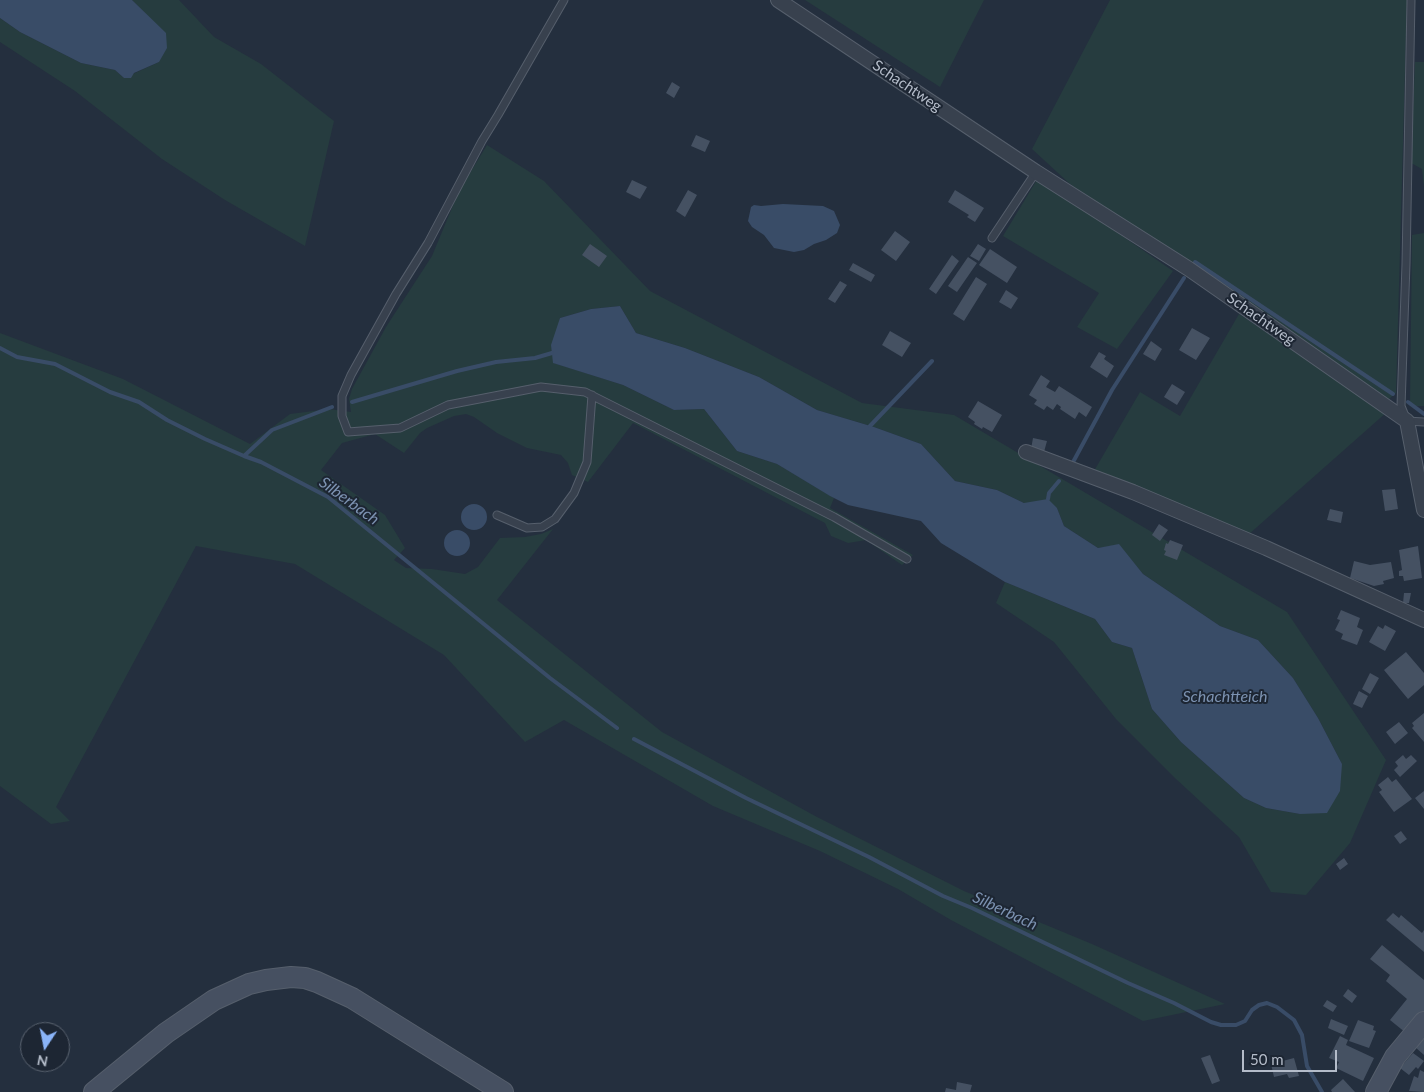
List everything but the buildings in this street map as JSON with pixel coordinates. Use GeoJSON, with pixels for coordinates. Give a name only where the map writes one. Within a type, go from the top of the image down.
{"type":"FeatureCollection","features":[{"type":"Feature","properties":{"kind":"street","name":"Schachtweg"},"geometry":{"type":"LineString","coordinates":[[778,0],[1036,172],[1189,269],[1407,421]]}},
{"type":"Feature","properties":{"kind":"street"},"geometry":{"type":"LineString","coordinates":[[1407,421],[1424,510]]}},
{"type":"Feature","properties":{"kind":"street"},"geometry":{"type":"LineString","coordinates":[[1026,452],[1142,495],[1266,548],[1424,620]]}},
{"type":"Feature","properties":{"kind":"street"},"geometry":{"type":"LineString","coordinates":[[94,1092],[166,1033],[214,1000],[249,984],[292,977],[305,978],[317,982],[352,998],[503,1092]]}},
{"type":"Feature","properties":{"kind":"street"},"geometry":{"type":"LineString","coordinates":[[1379,1091],[1395,1057],[1424,1022]]}},
{"type":"Feature","properties":{"kind":"lane"},"geometry":{"type":"LineString","coordinates":[[564,0],[482,141],[428,243],[396,294],[351,375],[342,396],[342,416],[348,432],[400,428],[448,406],[541,387],[584,392],[834,517],[907,559]]}},
{"type":"Feature","properties":{"kind":"lane"},"geometry":{"type":"LineString","coordinates":[[1411,0],[1406,264],[1401,406],[1407,421],[1424,422]]}},
{"type":"Feature","properties":{"kind":"lane"},"geometry":{"type":"LineString","coordinates":[[992,238],[1036,172]]}},
{"type":"Feature","properties":{"kind":"lane"},"geometry":{"type":"LineString","coordinates":[[497,515],[527,528],[542,526],[555,519],[574,493],[587,462],[592,396]]}},
{"type":"Feature","properties":{"kind":"lane"},"geometry":{"type":"LineString","coordinates":[[893,551],[902,548]]}},
{"type":"Feature","properties":{"kind":"green space"},"geometry":{"type":"Polygon","coordinates":[[[132,0],[179,0],[214,37],[261,64],[334,121],[305,246],[225,200],[162,159],[75,91],[0,42],[0,18],[20,32],[81,63],[115,70],[124,78],[159,62],[145,13],[132,0]]]}},
{"type":"Feature","properties":{"kind":"green space"},"geometry":{"type":"Polygon","coordinates":[[[805,0],[984,0],[940,87],[805,0]]]}},
{"type":"Feature","properties":{"kind":"green space"},"geometry":{"type":"Polygon","coordinates":[[[1110,0],[1407,0],[1396,393],[1389,399],[1070,184],[1032,149],[1110,0]]]}},
{"type":"Feature","properties":{"kind":"green space"},"geometry":{"type":"Polygon","coordinates":[[[1415,62],[1424,62],[1424,187],[1422,169],[1411,163],[1415,62]]]}},
{"type":"Feature","properties":{"kind":"green space"},"geometry":{"type":"Polygon","coordinates":[[[487,145],[544,181],[650,291],[862,403],[954,415],[1287,612],[1386,760],[1350,843],[1306,895],[1271,892],[1239,837],[1176,779],[1116,719],[1054,642],[996,603],[1005,582],[1095,619],[1112,642],[1132,648],[1152,709],[1181,742],[1244,798],[1266,808],[1300,814],[1342,764],[1318,718],[1293,678],[1258,640],[1220,626],[1143,574],[1119,545],[1098,548],[1064,526],[1057,508],[1024,503],[997,490],[955,481],[921,444],[874,427],[817,410],[759,377],[685,348],[636,333],[620,306],[591,309],[560,318],[554,363],[623,385],[674,410],[704,409],[737,451],[777,464],[834,498],[830,508],[913,555],[902,565],[866,540],[848,543],[831,536],[825,523],[633,423],[588,482],[572,475],[568,463],[561,455],[527,448],[497,433],[474,417],[466,414],[454,416],[427,428],[420,433],[404,453],[375,434],[342,443],[321,470],[385,515],[405,548],[394,560],[406,568],[432,569],[465,574],[478,567],[500,538],[525,537],[541,534],[553,529],[497,600],[662,732],[817,817],[964,891],[1092,944],[1225,1004],[1143,1021],[951,920],[898,889],[820,851],[713,806],[564,720],[525,742],[444,655],[295,564],[196,546],[56,807],[70,821],[51,824],[0,786],[0,333],[123,379],[250,444],[290,414],[329,409],[351,412],[349,399],[352,389],[386,327],[432,256],[459,191],[487,145]]]}},
{"type":"Feature","properties":{"kind":"green space"},"geometry":{"type":"Polygon","coordinates":[[[1038,178],[1173,271],[1117,349],[1077,327],[1099,293],[1003,236],[1038,178]]]}},
{"type":"Feature","properties":{"kind":"green space"},"geometry":{"type":"Polygon","coordinates":[[[1424,233],[1424,406],[1410,406],[1412,235],[1424,233]]]}},
{"type":"Feature","properties":{"kind":"green space"},"geometry":{"type":"Polygon","coordinates":[[[1239,314],[1387,412],[1248,535],[1094,471],[1140,392],[1180,416],[1239,314]]]}},
{"type":"Feature","properties":{"kind":"water"},"geometry":{"type":"Polygon","coordinates":[[[0,0],[132,0],[166,33],[167,48],[159,62],[134,73],[131,78],[124,78],[115,70],[81,63],[20,32],[0,18],[0,0]]]}},
{"type":"Feature","properties":{"kind":"water"},"geometry":{"type":"Polygon","coordinates":[[[754,205],[823,206],[834,211],[840,225],[837,233],[804,250],[794,252],[774,248],[764,235],[752,227],[748,221],[751,207],[754,205]]]}},
{"type":"Feature","properties":{"kind":"water","name":"Schachtteich"},"geometry":{"type":"Polygon","coordinates":[[[620,306],[636,333],[685,348],[759,377],[817,410],[874,427],[921,444],[955,481],[997,490],[1024,503],[1048,499],[1057,508],[1064,526],[1098,548],[1119,544],[1143,574],[1220,626],[1258,640],[1293,678],[1318,718],[1342,764],[1340,791],[1327,813],[1300,814],[1266,808],[1244,798],[1181,742],[1152,709],[1132,648],[1112,642],[1095,619],[1005,582],[941,543],[921,521],[848,505],[777,464],[737,451],[704,409],[674,410],[623,385],[553,363],[551,345],[560,318],[591,309],[620,306]]]}},
{"type":"Feature","properties":{"kind":"water"},"geometry":{"type":"Polygon","coordinates":[[[474,504],[483,508],[487,517],[483,526],[474,530],[465,526],[461,517],[465,508],[474,504]]]}},
{"type":"Feature","properties":{"kind":"water"},"geometry":{"type":"Polygon","coordinates":[[[457,530],[466,534],[470,543],[466,552],[457,556],[448,552],[444,543],[448,534],[457,530]]]}},
{"type":"Feature","properties":{"kind":"waterway"},"geometry":{"type":"LineString","coordinates":[[1195,262],[1393,394]]}},
{"type":"Feature","properties":{"kind":"waterway"},"geometry":{"type":"LineString","coordinates":[[1072,464],[1112,390],[1184,278]]}},
{"type":"Feature","properties":{"kind":"waterway","name":"Silberbach"},"geometry":{"type":"LineString","coordinates":[[0,348],[17,357],[55,364],[110,392],[139,402],[167,420],[205,439],[261,462],[328,497],[550,678],[617,728]]}},
{"type":"Feature","properties":{"kind":"waterway"},"geometry":{"type":"LineString","coordinates":[[352,402],[457,371],[496,362],[535,358],[552,353]]}},
{"type":"Feature","properties":{"kind":"waterway"},"geometry":{"type":"LineString","coordinates":[[870,426],[932,361]]}},
{"type":"Feature","properties":{"kind":"waterway"},"geometry":{"type":"LineString","coordinates":[[1408,402],[1424,414]]}},
{"type":"Feature","properties":{"kind":"waterway"},"geometry":{"type":"LineString","coordinates":[[244,456],[272,430],[332,407]]}},
{"type":"Feature","properties":{"kind":"waterway"},"geometry":{"type":"LineString","coordinates":[[1048,499],[1049,493],[1059,481]]}},
{"type":"Feature","properties":{"kind":"waterway","name":"Silberbach"},"geometry":{"type":"LineString","coordinates":[[634,739],[746,798],[869,857],[943,896],[1211,1022],[1221,1025],[1236,1025],[1245,1021],[1252,1010],[1259,1005],[1267,1003],[1277,1007],[1294,1020],[1302,1035],[1307,1066],[1322,1092]]}}]}
